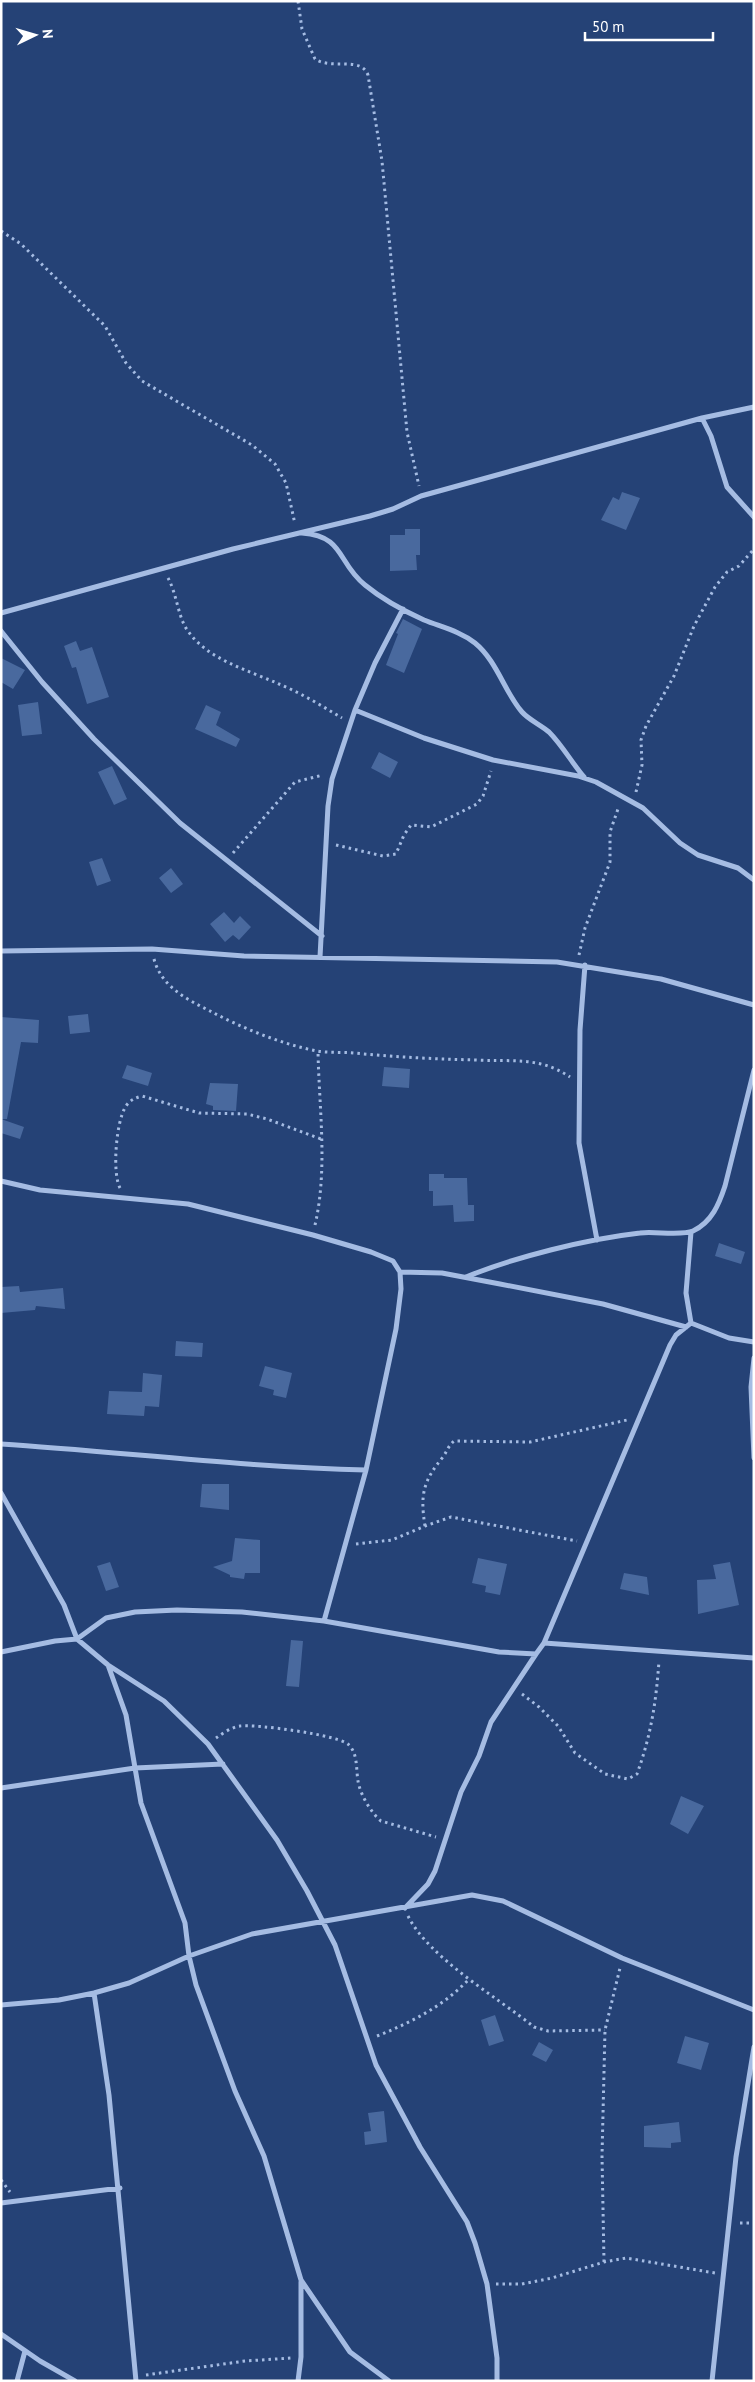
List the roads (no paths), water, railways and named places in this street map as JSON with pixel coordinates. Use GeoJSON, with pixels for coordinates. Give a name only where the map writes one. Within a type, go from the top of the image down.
{"type":"FeatureCollection","features":[{"type":"Feature","properties":{"kind":"street"},"geometry":{"type":"LineString","coordinates":[[1,613],[297,532],[385,511],[421,496],[702,418],[754,407]]}},
{"type":"Feature","properties":{"kind":"street"},"geometry":{"type":"LineString","coordinates":[[702,418],[711,436],[726,487],[754,517]]}},
{"type":"Feature","properties":{"kind":"street"},"geometry":{"type":"LineString","coordinates":[[297,532],[326,537],[364,584],[424,620],[451,629],[474,642],[487,655],[509,694],[523,713],[549,732],[584,777]]}},
{"type":"Feature","properties":{"kind":"street"},"geometry":{"type":"LineString","coordinates":[[320,956],[328,806],[334,775],[355,710],[375,663],[404,609]]}},
{"type":"Feature","properties":{"kind":"street"},"geometry":{"type":"LineString","coordinates":[[1,631],[42,682],[94,739],[180,823],[322,936]]}},
{"type":"Feature","properties":{"kind":"street"},"geometry":{"type":"LineString","coordinates":[[355,710],[424,738],[493,760],[584,777],[643,808],[680,843],[698,855],[738,868],[754,880]]}},
{"type":"Feature","properties":{"kind":"street"},"geometry":{"type":"LineString","coordinates":[[1,951],[152,948],[244,956],[537,960],[585,965],[662,979],[754,1005]]}},
{"type":"Feature","properties":{"kind":"street"},"geometry":{"type":"LineString","coordinates":[[585,965],[581,996],[579,1143],[596,1240]]}},
{"type":"Feature","properties":{"kind":"street"},"geometry":{"type":"LineString","coordinates":[[466,1277],[497,1264],[596,1240],[641,1233],[692,1232],[709,1219],[719,1204],[754,1070]]}},
{"type":"Feature","properties":{"kind":"street"},"geometry":{"type":"LineString","coordinates":[[1,1181],[40,1190],[188,1204],[313,1235],[371,1252],[394,1262],[400,1272],[401,1289],[396,1329],[366,1470],[324,1621]]}},
{"type":"Feature","properties":{"kind":"street"},"geometry":{"type":"LineString","coordinates":[[689,1325],[686,1293],[692,1232]]}},
{"type":"Feature","properties":{"kind":"street"},"geometry":{"type":"LineString","coordinates":[[400,1272],[442,1273],[603,1304],[689,1325],[729,1338],[754,1342]]}},
{"type":"Feature","properties":{"kind":"street"},"geometry":{"type":"LineString","coordinates":[[404,1908],[428,1884],[435,1871],[461,1792],[479,1756],[491,1722],[544,1643],[670,1344],[689,1325]]}},
{"type":"Feature","properties":{"kind":"street"},"geometry":{"type":"LineString","coordinates":[[754,1358],[751,1387],[754,1458]]}},
{"type":"Feature","properties":{"kind":"street"},"geometry":{"type":"LineString","coordinates":[[1,1444],[139,1454],[274,1467],[366,1470]]}},
{"type":"Feature","properties":{"kind":"street"},"geometry":{"type":"LineString","coordinates":[[1,1493],[64,1605],[77,1639],[108,1665],[164,1701],[208,1744],[277,1840],[335,1945],[367,2040],[386,2085],[420,2147],[467,2222],[488,2284],[497,2358],[497,2381]]}},
{"type":"Feature","properties":{"kind":"street"},"geometry":{"type":"LineString","coordinates":[[1,1652],[55,1640],[77,1639],[106,1618],[135,1612],[178,1610],[242,1612],[324,1621],[499,1652],[536,1654]]}},
{"type":"Feature","properties":{"kind":"street"},"geometry":{"type":"LineString","coordinates":[[544,1643],[660,1653],[754,1658]]}},
{"type":"Feature","properties":{"kind":"street"},"geometry":{"type":"LineString","coordinates":[[108,1665],[126,1715],[140,1803],[185,1923],[189,1956],[196,1985],[224,2062],[264,2156],[301,2280],[301,2357],[298,2381]]}},
{"type":"Feature","properties":{"kind":"street"},"geometry":{"type":"LineString","coordinates":[[1,1788],[135,1768],[223,1764]]}},
{"type":"Feature","properties":{"kind":"street"},"geometry":{"type":"LineString","coordinates":[[1,2005],[59,2000],[94,1993],[129,1983],[189,1956],[252,1934],[372,1911],[404,1908],[458,1896],[487,1896],[503,1901],[622,1958],[754,2010]]}},
{"type":"Feature","properties":{"kind":"street"},"geometry":{"type":"LineString","coordinates":[[94,1993],[110,2095],[136,2379]]}},
{"type":"Feature","properties":{"kind":"street"},"geometry":{"type":"LineString","coordinates":[[712,2381],[736,2157],[754,2047]]}},
{"type":"Feature","properties":{"kind":"street"},"geometry":{"type":"LineString","coordinates":[[1,2203],[120,2188]]}},
{"type":"Feature","properties":{"kind":"street"},"geometry":{"type":"LineString","coordinates":[[301,2280],[350,2352],[389,2381]]}},
{"type":"Feature","properties":{"kind":"street"},"geometry":{"type":"LineString","coordinates":[[1,2334],[75,2381]]}},
{"type":"Feature","properties":{"kind":"street"},"geometry":{"type":"LineString","coordinates":[[17,2381],[25,2351]]}}]}
